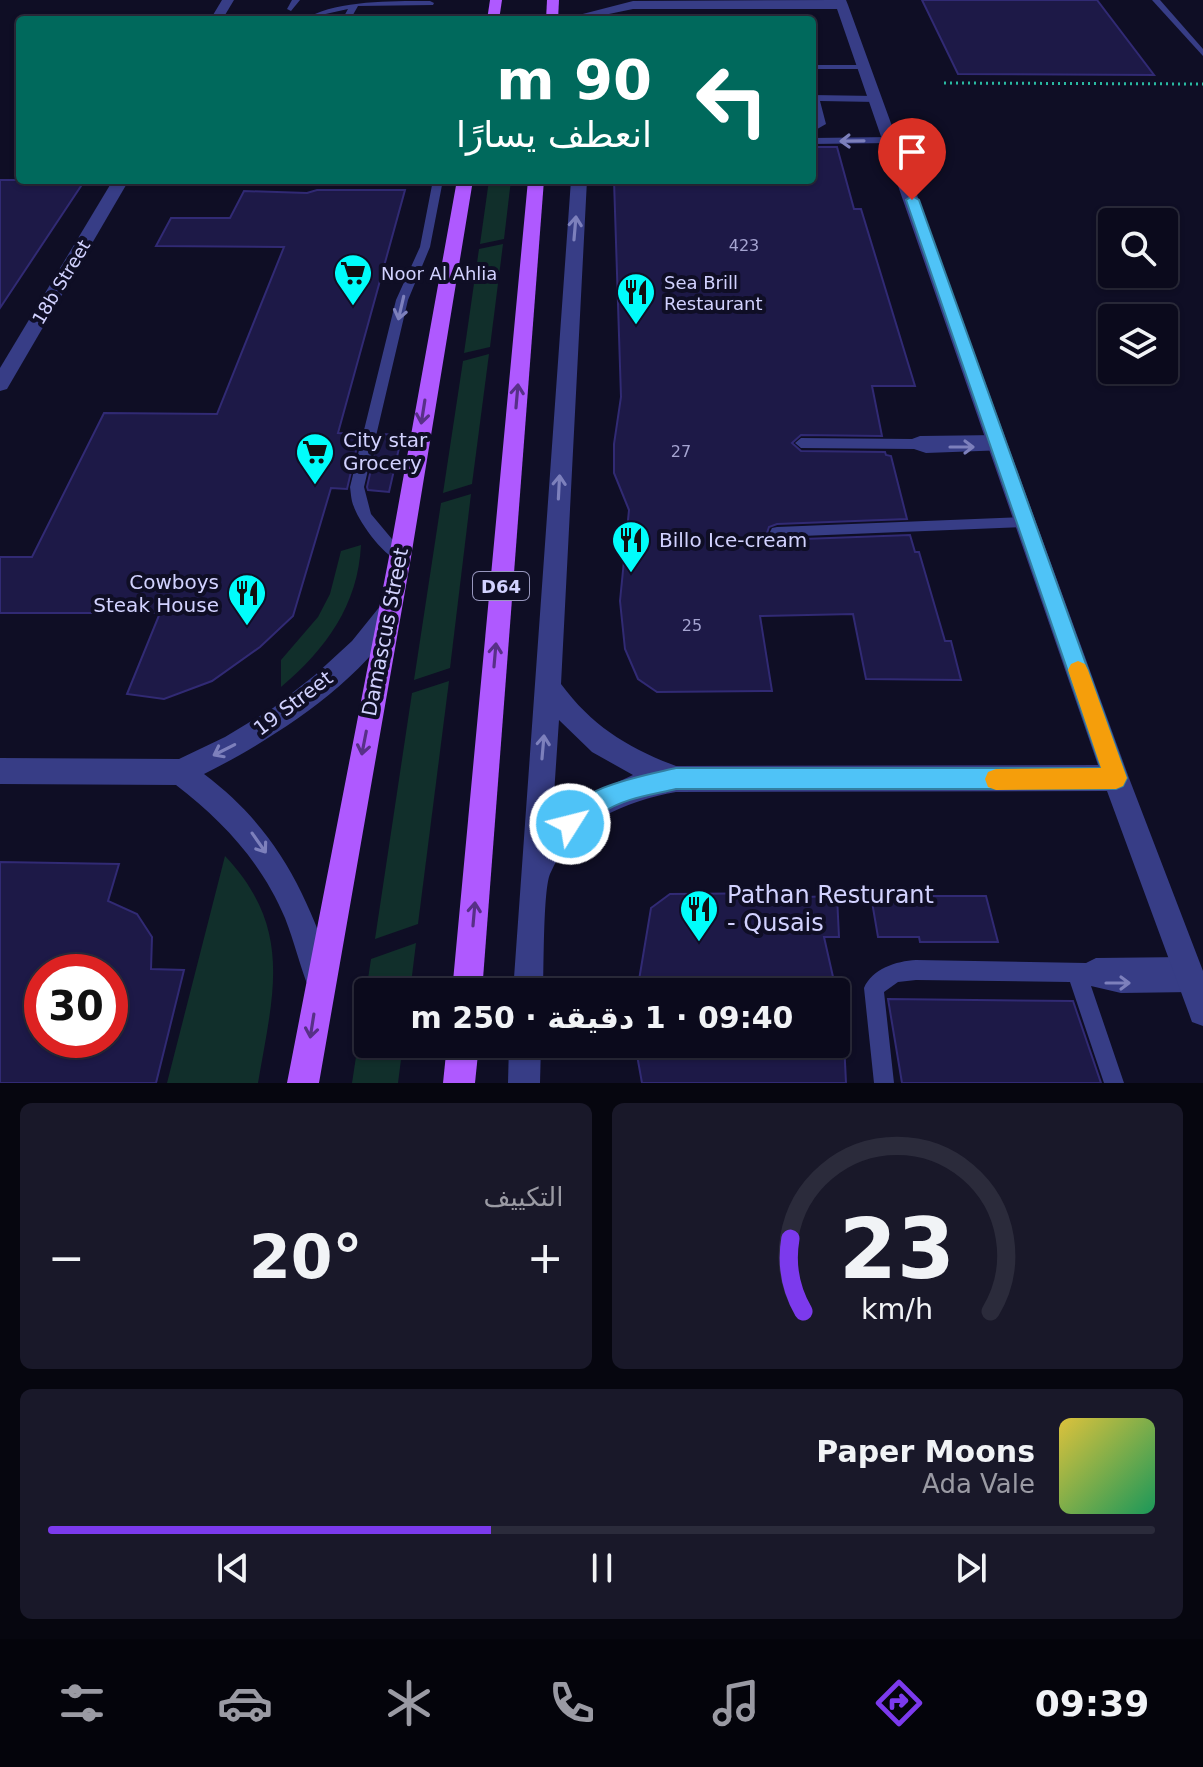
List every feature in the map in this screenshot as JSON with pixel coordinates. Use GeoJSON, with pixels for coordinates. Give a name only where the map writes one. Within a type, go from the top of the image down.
{"type":"FeatureCollection","features":[{"type":"Feature","properties":{"kind":"main road","name":"Damascus Street"},"geometry":{"type":"LineString","coordinates":[[303,1083],[400,557],[464,184]]}},
{"type":"Feature","properties":{"kind":"main road","name":"D64"},"geometry":{"type":"LineString","coordinates":[[468,978],[536,184]]}},
{"type":"Feature","properties":{"kind":"main road"},"geometry":{"type":"LineString","coordinates":[[459,1083],[462,1058]]}},
{"type":"Feature","properties":{"kind":"street"},"geometry":{"type":"LineString","coordinates":[[618,0],[633,5]]}},
{"type":"Feature","properties":{"kind":"street"},"geometry":{"type":"LineString","coordinates":[[587,16],[633,5],[841,2],[1116,778],[1203,1011]]}},
{"type":"Feature","properties":{"kind":"street","name":"18b Street"},"geometry":{"type":"LineString","coordinates":[[1,379],[119,184]]}},
{"type":"Feature","properties":{"kind":"street"},"geometry":{"type":"LineString","coordinates":[[529,978],[568,311],[579,184]]}},
{"type":"Feature","properties":{"kind":"street","name":"19 Street"},"geometry":{"type":"LineString","coordinates":[[0,771],[181,772],[234,746],[282,716],[360,648],[389,612]]}},
{"type":"Feature","properties":{"kind":"street"},"geometry":{"type":"LineString","coordinates":[[548,686],[586,734],[612,754],[643,769],[676,779]]}},
{"type":"Feature","properties":{"kind":"street"},"geometry":{"type":"LineString","coordinates":[[181,772],[218,799],[251,832],[280,873],[303,921],[320,978]]}},
{"type":"Feature","properties":{"kind":"street"},"geometry":{"type":"LineString","coordinates":[[533,874],[549,847],[593,805],[620,792],[676,779],[1116,778]]}},
{"type":"Feature","properties":{"kind":"street"},"geometry":{"type":"LineString","coordinates":[[524,1083],[525,1058]]}},
{"type":"Feature","properties":{"kind":"lane"},"geometry":{"type":"LineString","coordinates":[[291,9],[296,0]]}},
{"type":"Feature","properties":{"kind":"lane"},"geometry":{"type":"LineString","coordinates":[[343,0],[353,5]]}},
{"type":"Feature","properties":{"kind":"lane"},"geometry":{"type":"LineString","coordinates":[[1156,0],[1203,54]]}},
{"type":"Feature","properties":{"kind":"lane"},"geometry":{"type":"LineString","coordinates":[[316,16],[353,5],[434,1]]}},
{"type":"Feature","properties":{"kind":"lane"},"geometry":{"type":"LineString","coordinates":[[417,12],[434,1]]}},
{"type":"Feature","properties":{"kind":"lane"},"geometry":{"type":"LineString","coordinates":[[348,16],[353,5]]}},
{"type":"Feature","properties":{"kind":"lane"},"geometry":{"type":"LineString","coordinates":[[816,66],[864,66]]}},
{"type":"Feature","properties":{"kind":"lane"},"geometry":{"type":"LineString","coordinates":[[816,98],[876,99]]}},
{"type":"Feature","properties":{"kind":"lane"},"geometry":{"type":"LineString","coordinates":[[816,107],[822,124],[816,127]]}},
{"type":"Feature","properties":{"kind":"lane"},"geometry":{"type":"LineString","coordinates":[[816,141],[891,140]]}},
{"type":"Feature","properties":{"kind":"lane"},"geometry":{"type":"LineString","coordinates":[[400,557],[366,521],[357,501],[357,487],[402,300],[425,247],[437,184]]}},
{"type":"Feature","properties":{"kind":"lane"},"geometry":{"type":"LineString","coordinates":[[801,443],[914,444],[920,441],[999,444]]}},
{"type":"Feature","properties":{"kind":"lane"},"geometry":{"type":"LineString","coordinates":[[777,532],[1027,522]]}},
{"type":"Feature","properties":{"kind":"lane"},"geometry":{"type":"LineString","coordinates":[[884,1083],[874,988],[887,976],[900,970],[1083,974],[1096,968],[1190,974]]}},
{"type":"Feature","properties":{"kind":"lane"},"geometry":{"type":"LineString","coordinates":[[1083,974],[1114,1083]]}},
{"type":"Feature","properties":{"kind":"path"},"geometry":{"type":"LineString","coordinates":[[944,83],[1203,84]]}},
{"type":"Feature","properties":{"kind":"green space"},"geometry":{"type":"Polygon","coordinates":[[[488,184],[511,184],[504,239],[480,244],[488,184]]]}},
{"type":"Feature","properties":{"kind":"green space"},"geometry":{"type":"Polygon","coordinates":[[[503,244],[490,347],[464,353],[479,249],[503,244]]]}},
{"type":"Feature","properties":{"kind":"green space"},"geometry":{"type":"Polygon","coordinates":[[[489,354],[472,484],[443,493],[463,361],[489,354]]]}},
{"type":"Feature","properties":{"kind":"green space"},"geometry":{"type":"Polygon","coordinates":[[[471,494],[450,668],[414,680],[441,503],[471,494]]]}},
{"type":"Feature","properties":{"kind":"green space"},"geometry":{"type":"Polygon","coordinates":[[[361,545],[354,587],[337,624],[312,657],[281,687],[281,660],[318,617],[330,594],[341,551],[361,545]]]}},
{"type":"Feature","properties":{"kind":"green space"},"geometry":{"type":"Polygon","coordinates":[[[449,681],[418,924],[375,939],[412,693],[449,681]]]}},
{"type":"Feature","properties":{"kind":"green space"},"geometry":{"type":"Polygon","coordinates":[[[225,856],[247,883],[270,936],[272,991],[258,1083],[167,1083],[225,856]]]}},
{"type":"Feature","properties":{"kind":"green space"},"geometry":{"type":"Polygon","coordinates":[[[416,943],[412,978],[368,978],[371,959],[416,943]]]}},
{"type":"Feature","properties":{"kind":"green space"},"geometry":{"type":"Polygon","coordinates":[[[356,1058],[401,1058],[398,1083],[352,1083],[356,1058]]]}},
{"type":"Feature","properties":{"kind":"building"},"geometry":{"type":"Polygon","coordinates":[[[922,0],[1097,0],[1154,75],[958,74],[922,0]]]}},
{"type":"Feature","properties":{"kind":"building"},"geometry":{"type":"Polygon","coordinates":[[[816,147],[837,147],[854,209],[861,209],[915,386],[872,386],[882,436],[801,435],[792,443],[801,451],[885,452],[891,456],[907,519],[777,524],[769,527],[767,533],[777,540],[910,535],[915,552],[919,552],[945,641],[951,641],[961,680],[866,679],[853,614],[760,616],[772,691],[657,692],[638,679],[625,649],[620,601],[629,510],[614,473],[614,444],[621,397],[614,184],[816,184],[816,147]]]}},
{"type":"Feature","properties":{"kind":"building"},"geometry":{"type":"Polygon","coordinates":[[[0,180],[16,180],[16,184],[82,184],[0,308],[0,180]]]}},
{"type":"Feature","properties":{"kind":"building"},"geometry":{"type":"Polygon","coordinates":[[[317,190],[405,190],[338,433],[360,434],[347,489],[331,488],[293,616],[260,647],[212,681],[164,699],[127,694],[160,613],[0,613],[0,557],[32,557],[104,413],[217,414],[284,247],[156,246],[171,218],[230,218],[244,191],[307,193],[317,190]]]}},
{"type":"Feature","properties":{"kind":"building"},"geometry":{"type":"Polygon","coordinates":[[[379,434],[402,435],[389,492],[368,490],[367,487],[379,434]]]}},
{"type":"Feature","properties":{"kind":"building"},"geometry":{"type":"Polygon","coordinates":[[[0,862],[119,864],[108,901],[137,914],[152,937],[151,969],[184,970],[156,1083],[0,1083],[0,862]]]}},
{"type":"Feature","properties":{"kind":"building"},"geometry":{"type":"Polygon","coordinates":[[[799,893],[804,897],[837,896],[839,937],[824,937],[833,978],[639,978],[651,908],[670,894],[799,893]]]}},
{"type":"Feature","properties":{"kind":"building"},"geometry":{"type":"Polygon","coordinates":[[[871,896],[986,896],[998,942],[920,942],[919,937],[878,937],[871,896]]]}},
{"type":"Feature","properties":{"kind":"building"},"geometry":{"type":"Polygon","coordinates":[[[888,999],[1073,1001],[1101,1083],[902,1083],[888,999]]]}},
{"type":"Feature","properties":{"kind":"building"},"geometry":{"type":"Polygon","coordinates":[[[638,1058],[845,1058],[846,1083],[642,1083],[638,1058]]]}},
{"type":"Feature","properties":{"kind":"slow traffic"},"geometry":{"type":"LineString","coordinates":[[996,779],[1116,778],[1078,670]]}},
{"type":"Feature","properties":{"kind":"place","name":"Noor Al Ahlia"},"geometry":{"type":"Point","coordinates":[353,307]}},
{"type":"Feature","properties":{"kind":"place","name":"Sea Brill Restaurant"},"geometry":{"type":"Point","coordinates":[636,326]}},
{"type":"Feature","properties":{"kind":"place","name":"City star Grocery"},"geometry":{"type":"Point","coordinates":[315,486]}},
{"type":"Feature","properties":{"kind":"place","name":"Billo Ice-cream"},"geometry":{"type":"Point","coordinates":[631,574]}},
{"type":"Feature","properties":{"kind":"place","name":"Cowboys Steak House"},"geometry":{"type":"Point","coordinates":[247,627]}},
{"type":"Feature","properties":{"kind":"place","name":"Pathan Resturant - Qusais"},"geometry":{"type":"Point","coordinates":[699,943]}},
{"type":"Feature","properties":{"kind":"route"},"geometry":{"type":"LineString","coordinates":[[570,824],[593,805],[620,792],[648,783],[676,779],[1116,778],[912,200]]}}]}
